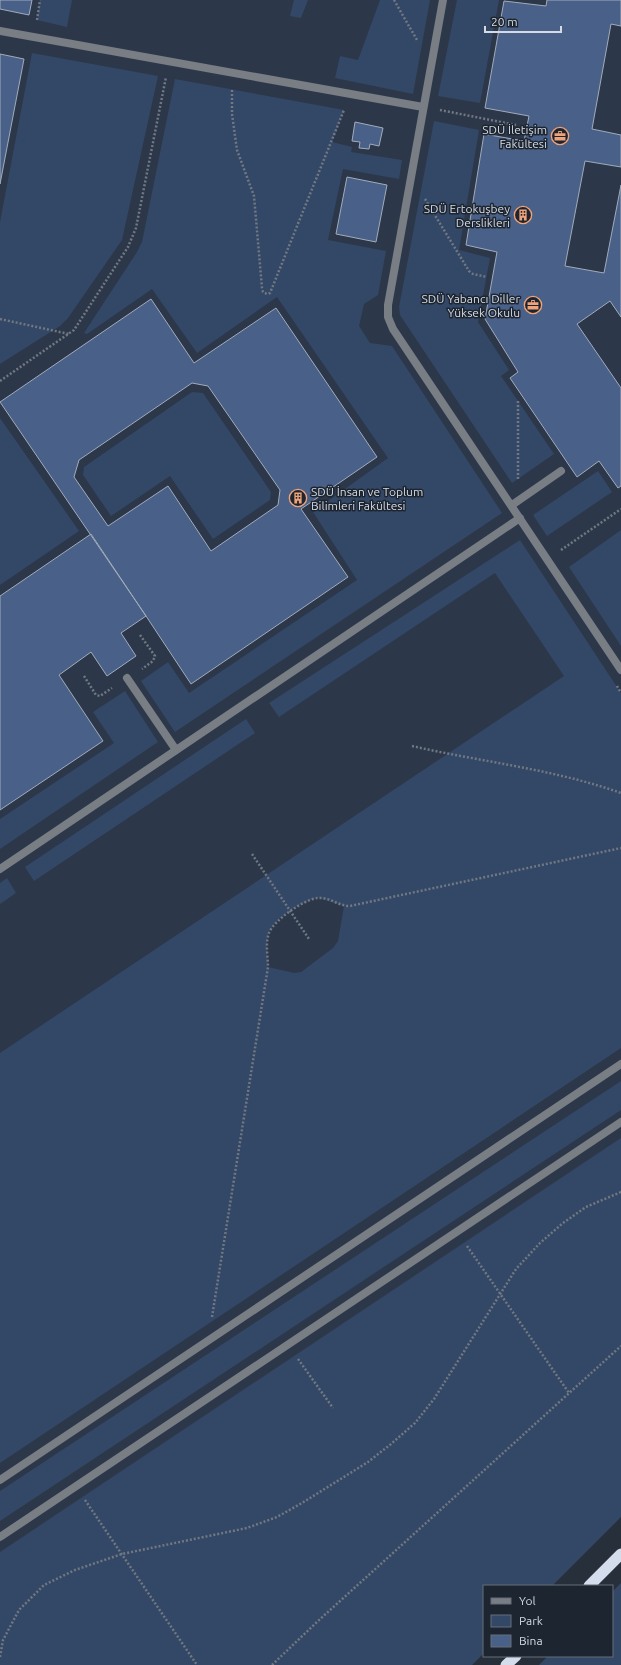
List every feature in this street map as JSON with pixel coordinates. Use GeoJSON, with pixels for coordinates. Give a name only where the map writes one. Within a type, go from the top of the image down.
{"type":"FeatureCollection","features":[{"type":"Feature","properties":{"kind":"highway"},"geometry":{"type":"LineString","coordinates":[[590,1585],[621,1554]]}},
{"type":"Feature","properties":{"kind":"highway"},"geometry":{"type":"LineString","coordinates":[[506,1665],[515,1657]]}},
{"type":"Feature","properties":{"kind":"street"},"geometry":{"type":"LineString","coordinates":[[443,0],[410,176],[388,305],[388,317],[394,328],[515,503],[520,518],[621,670]]}},
{"type":"Feature","properties":{"kind":"street"},"geometry":{"type":"LineString","coordinates":[[0,31],[423,107]]}},
{"type":"Feature","properties":{"kind":"street"},"geometry":{"type":"LineString","coordinates":[[515,503],[561,471]]}},
{"type":"Feature","properties":{"kind":"street"},"geometry":{"type":"LineString","coordinates":[[0,869],[520,518]]}},
{"type":"Feature","properties":{"kind":"street"},"geometry":{"type":"LineString","coordinates":[[127,678],[176,750]]}},
{"type":"Feature","properties":{"kind":"street"},"geometry":{"type":"LineString","coordinates":[[0,1480],[621,1064]]}},
{"type":"Feature","properties":{"kind":"street"},"geometry":{"type":"LineString","coordinates":[[0,1537],[621,1122]]}},
{"type":"Feature","properties":{"kind":"path"},"geometry":{"type":"LineString","coordinates":[[36,20],[40,0]]}},
{"type":"Feature","properties":{"kind":"path"},"geometry":{"type":"LineString","coordinates":[[394,0],[418,40]]}},
{"type":"Feature","properties":{"kind":"path"},"geometry":{"type":"LineString","coordinates":[[0,381],[74,330],[132,240],[136,228],[166,78]]}},
{"type":"Feature","properties":{"kind":"path"},"geometry":{"type":"LineString","coordinates":[[232,90],[234,137],[239,159],[254,196],[262,288],[263,292],[267,294],[270,293],[350,94]]}},
{"type":"Feature","properties":{"kind":"path"},"geometry":{"type":"LineString","coordinates":[[423,107],[516,125]]}},
{"type":"Feature","properties":{"kind":"path"},"geometry":{"type":"LineString","coordinates":[[410,176],[469,271],[473,274],[487,277]]}},
{"type":"Feature","properties":{"kind":"path"},"geometry":{"type":"LineString","coordinates":[[0,319],[69,334]]}},
{"type":"Feature","properties":{"kind":"path"},"geometry":{"type":"LineString","coordinates":[[515,503],[518,401]]}},
{"type":"Feature","properties":{"kind":"path"},"geometry":{"type":"LineString","coordinates":[[547,559],[621,509]]}},
{"type":"Feature","properties":{"kind":"path"},"geometry":{"type":"LineString","coordinates":[[617,686],[621,693]]}},
{"type":"Feature","properties":{"kind":"path"},"geometry":{"type":"LineString","coordinates":[[412,746],[446,754],[560,774],[621,793]]}},
{"type":"Feature","properties":{"kind":"path"},"geometry":{"type":"LineString","coordinates":[[211,1322],[268,967],[267,942],[269,933],[273,926],[304,902],[312,899],[325,899],[338,904],[350,906],[621,848]]}},
{"type":"Feature","properties":{"kind":"path"},"geometry":{"type":"LineString","coordinates":[[252,854],[309,939]]}},
{"type":"Feature","properties":{"kind":"path"},"geometry":{"type":"LineString","coordinates":[[0,1658],[3,1640],[19,1610],[44,1585],[75,1570],[122,1554],[217,1535],[253,1526],[302,1503],[368,1462],[415,1423],[434,1400],[516,1269],[540,1243],[586,1206],[621,1192]]}},
{"type":"Feature","properties":{"kind":"path"},"geometry":{"type":"LineString","coordinates":[[465,1242],[569,1392]]}},
{"type":"Feature","properties":{"kind":"path"},"geometry":{"type":"LineString","coordinates":[[272,1665],[318,1621],[621,1346]]}},
{"type":"Feature","properties":{"kind":"path"},"geometry":{"type":"LineString","coordinates":[[295,1355],[333,1408]]}},
{"type":"Feature","properties":{"kind":"path"},"geometry":{"type":"LineString","coordinates":[[83,1497],[197,1665]]}},
{"type":"Feature","properties":{"kind":"shaded area"},"geometry":{"type":"Polygon","coordinates":[[[0,0],[621,0],[621,1517],[553,1585],[483,1585],[483,1654],[472,1665],[0,1665],[0,0]]]}},
{"type":"Feature","properties":{"kind":"green space"},"geometry":{"type":"Polygon","coordinates":[[[40,0],[72,0],[67,27],[37,20],[40,0]]]}},
{"type":"Feature","properties":{"kind":"green space"},"geometry":{"type":"Polygon","coordinates":[[[294,0],[308,0],[301,18],[290,16],[294,0]]]}},
{"type":"Feature","properties":{"kind":"green space"},"geometry":{"type":"Polygon","coordinates":[[[380,0],[430,0],[413,94],[335,78],[340,56],[358,60],[380,0]]]}},
{"type":"Feature","properties":{"kind":"green space"},"geometry":{"type":"Polygon","coordinates":[[[457,0],[499,0],[480,103],[438,96],[457,0]]]}},
{"type":"Feature","properties":{"kind":"green space"},"geometry":{"type":"Polygon","coordinates":[[[32,53],[158,76],[122,240],[68,318],[60,326],[0,364],[0,222],[32,53]]]}},
{"type":"Feature","properties":{"kind":"green space"},"geometry":{"type":"Polygon","coordinates":[[[175,79],[344,110],[332,142],[352,147],[351,152],[402,160],[399,179],[343,169],[328,240],[386,251],[378,295],[364,304],[359,326],[370,343],[392,346],[502,513],[175,732],[141,681],[168,662],[189,693],[357,580],[313,512],[388,458],[277,297],[197,353],[152,289],[87,334],[84,333],[142,242],[175,79]]]}},
{"type":"Feature","properties":{"kind":"green space"},"geometry":{"type":"Polygon","coordinates":[[[434,121],[479,130],[459,250],[490,258],[478,322],[509,370],[501,376],[554,454],[512,483],[400,315],[399,307],[434,121]]]}},
{"type":"Feature","properties":{"kind":"green space"},"geometry":{"type":"Polygon","coordinates":[[[192,392],[203,393],[271,492],[270,500],[213,539],[170,476],[111,516],[83,475],[84,467],[192,392]]]}},
{"type":"Feature","properties":{"kind":"green space"},"geometry":{"type":"Polygon","coordinates":[[[0,418],[79,531],[0,585],[0,418]]]}},
{"type":"Feature","properties":{"kind":"green space"},"geometry":{"type":"Polygon","coordinates":[[[598,471],[612,492],[547,536],[533,515],[598,471]]]}},
{"type":"Feature","properties":{"kind":"green space"},"geometry":{"type":"Polygon","coordinates":[[[621,530],[621,646],[569,567],[621,530]]]}},
{"type":"Feature","properties":{"kind":"green space"},"geometry":{"type":"Polygon","coordinates":[[[520,540],[621,693],[621,1048],[0,1463],[0,1053],[564,676],[495,573],[279,717],[269,703],[520,540]],[[318,898],[297,906],[283,916],[272,927],[269,933],[267,946],[268,967],[294,973],[301,972],[333,948],[338,941],[344,906],[318,898]]]}},
{"type":"Feature","properties":{"kind":"green space"},"geometry":{"type":"Polygon","coordinates":[[[125,691],[158,742],[0,849],[0,819],[114,743],[93,712],[125,691]]]}},
{"type":"Feature","properties":{"kind":"green space"},"geometry":{"type":"Polygon","coordinates":[[[246,719],[255,733],[34,881],[25,867],[246,719]]]}},
{"type":"Feature","properties":{"kind":"green space"},"geometry":{"type":"Polygon","coordinates":[[[7,878],[16,893],[0,904],[0,883],[7,878]]]}},
{"type":"Feature","properties":{"kind":"green space"},"geometry":{"type":"Polygon","coordinates":[[[621,1081],[621,1110],[0,1521],[0,1491],[621,1081]]]}},
{"type":"Feature","properties":{"kind":"green space"},"geometry":{"type":"Polygon","coordinates":[[[621,1138],[621,1517],[553,1585],[483,1585],[483,1654],[472,1665],[0,1665],[0,1552],[621,1138]]]}},
{"type":"Feature","properties":{"kind":"green space"},"geometry":{"type":"Polygon","coordinates":[[[621,1583],[621,1665],[539,1665],[547,1657],[613,1657],[613,1591],[621,1583]]]}},
{"type":"Feature","properties":{"kind":"building"},"geometry":{"type":"Polygon","coordinates":[[[0,0],[32,0],[29,15],[0,9],[0,0]]]}},
{"type":"Feature","properties":{"kind":"building","name":"SDÜ Ertokuşbey Derslikleri"},"geometry":{"type":"Polygon","coordinates":[[[547,0],[621,0],[621,26],[611,24],[592,129],[621,135],[621,167],[585,161],[565,266],[604,273],[621,185],[621,317],[610,301],[577,324],[621,388],[621,486],[618,488],[599,461],[577,477],[510,378],[518,372],[485,319],[497,252],[466,245],[484,134],[524,141],[529,116],[485,108],[504,1],[546,6],[547,0]]]}},
{"type":"Feature","properties":{"kind":"building"},"geometry":{"type":"Polygon","coordinates":[[[0,54],[24,59],[0,184],[0,54]]]}},
{"type":"Feature","properties":{"kind":"building"},"geometry":{"type":"Polygon","coordinates":[[[355,122],[383,128],[379,146],[370,144],[369,149],[359,148],[360,142],[352,141],[355,122]]]}},
{"type":"Feature","properties":{"kind":"building"},"geometry":{"type":"Polygon","coordinates":[[[347,177],[387,185],[376,242],[336,234],[347,177]]]}},
{"type":"Feature","properties":{"kind":"building","name":"SDÜ İnsan ve Toplum Bilimleri Fakültesi"},"geometry":{"type":"Polygon","coordinates":[[[151,299],[194,363],[276,308],[377,457],[301,509],[348,577],[191,684],[0,402],[151,299]],[[192,383],[79,460],[74,477],[108,526],[168,486],[211,551],[278,505],[280,490],[208,386],[192,383]]]}},
{"type":"Feature","properties":{"kind":"building"},"geometry":{"type":"Polygon","coordinates":[[[91,534],[146,616],[121,633],[136,656],[107,676],[91,652],[59,675],[103,741],[0,810],[0,596],[91,534]]]}},
{"type":"Feature","properties":{"kind":"place","name":"SDÜ İletişim Fakültesi"},"geometry":{"type":"Point","coordinates":[560,136]}},
{"type":"Feature","properties":{"kind":"place","name":"SDÜ Ertokuşbey Derslikleri"},"geometry":{"type":"Point","coordinates":[523,215]}},
{"type":"Feature","properties":{"kind":"place","name":"SDÜ Yabancı Diller Yüksek Okulu"},"geometry":{"type":"Point","coordinates":[533,305]}},
{"type":"Feature","properties":{"kind":"place","name":"SDÜ İnsan ve Toplum Bilimleri Fakültesi"},"geometry":{"type":"Point","coordinates":[298,498]}}]}
